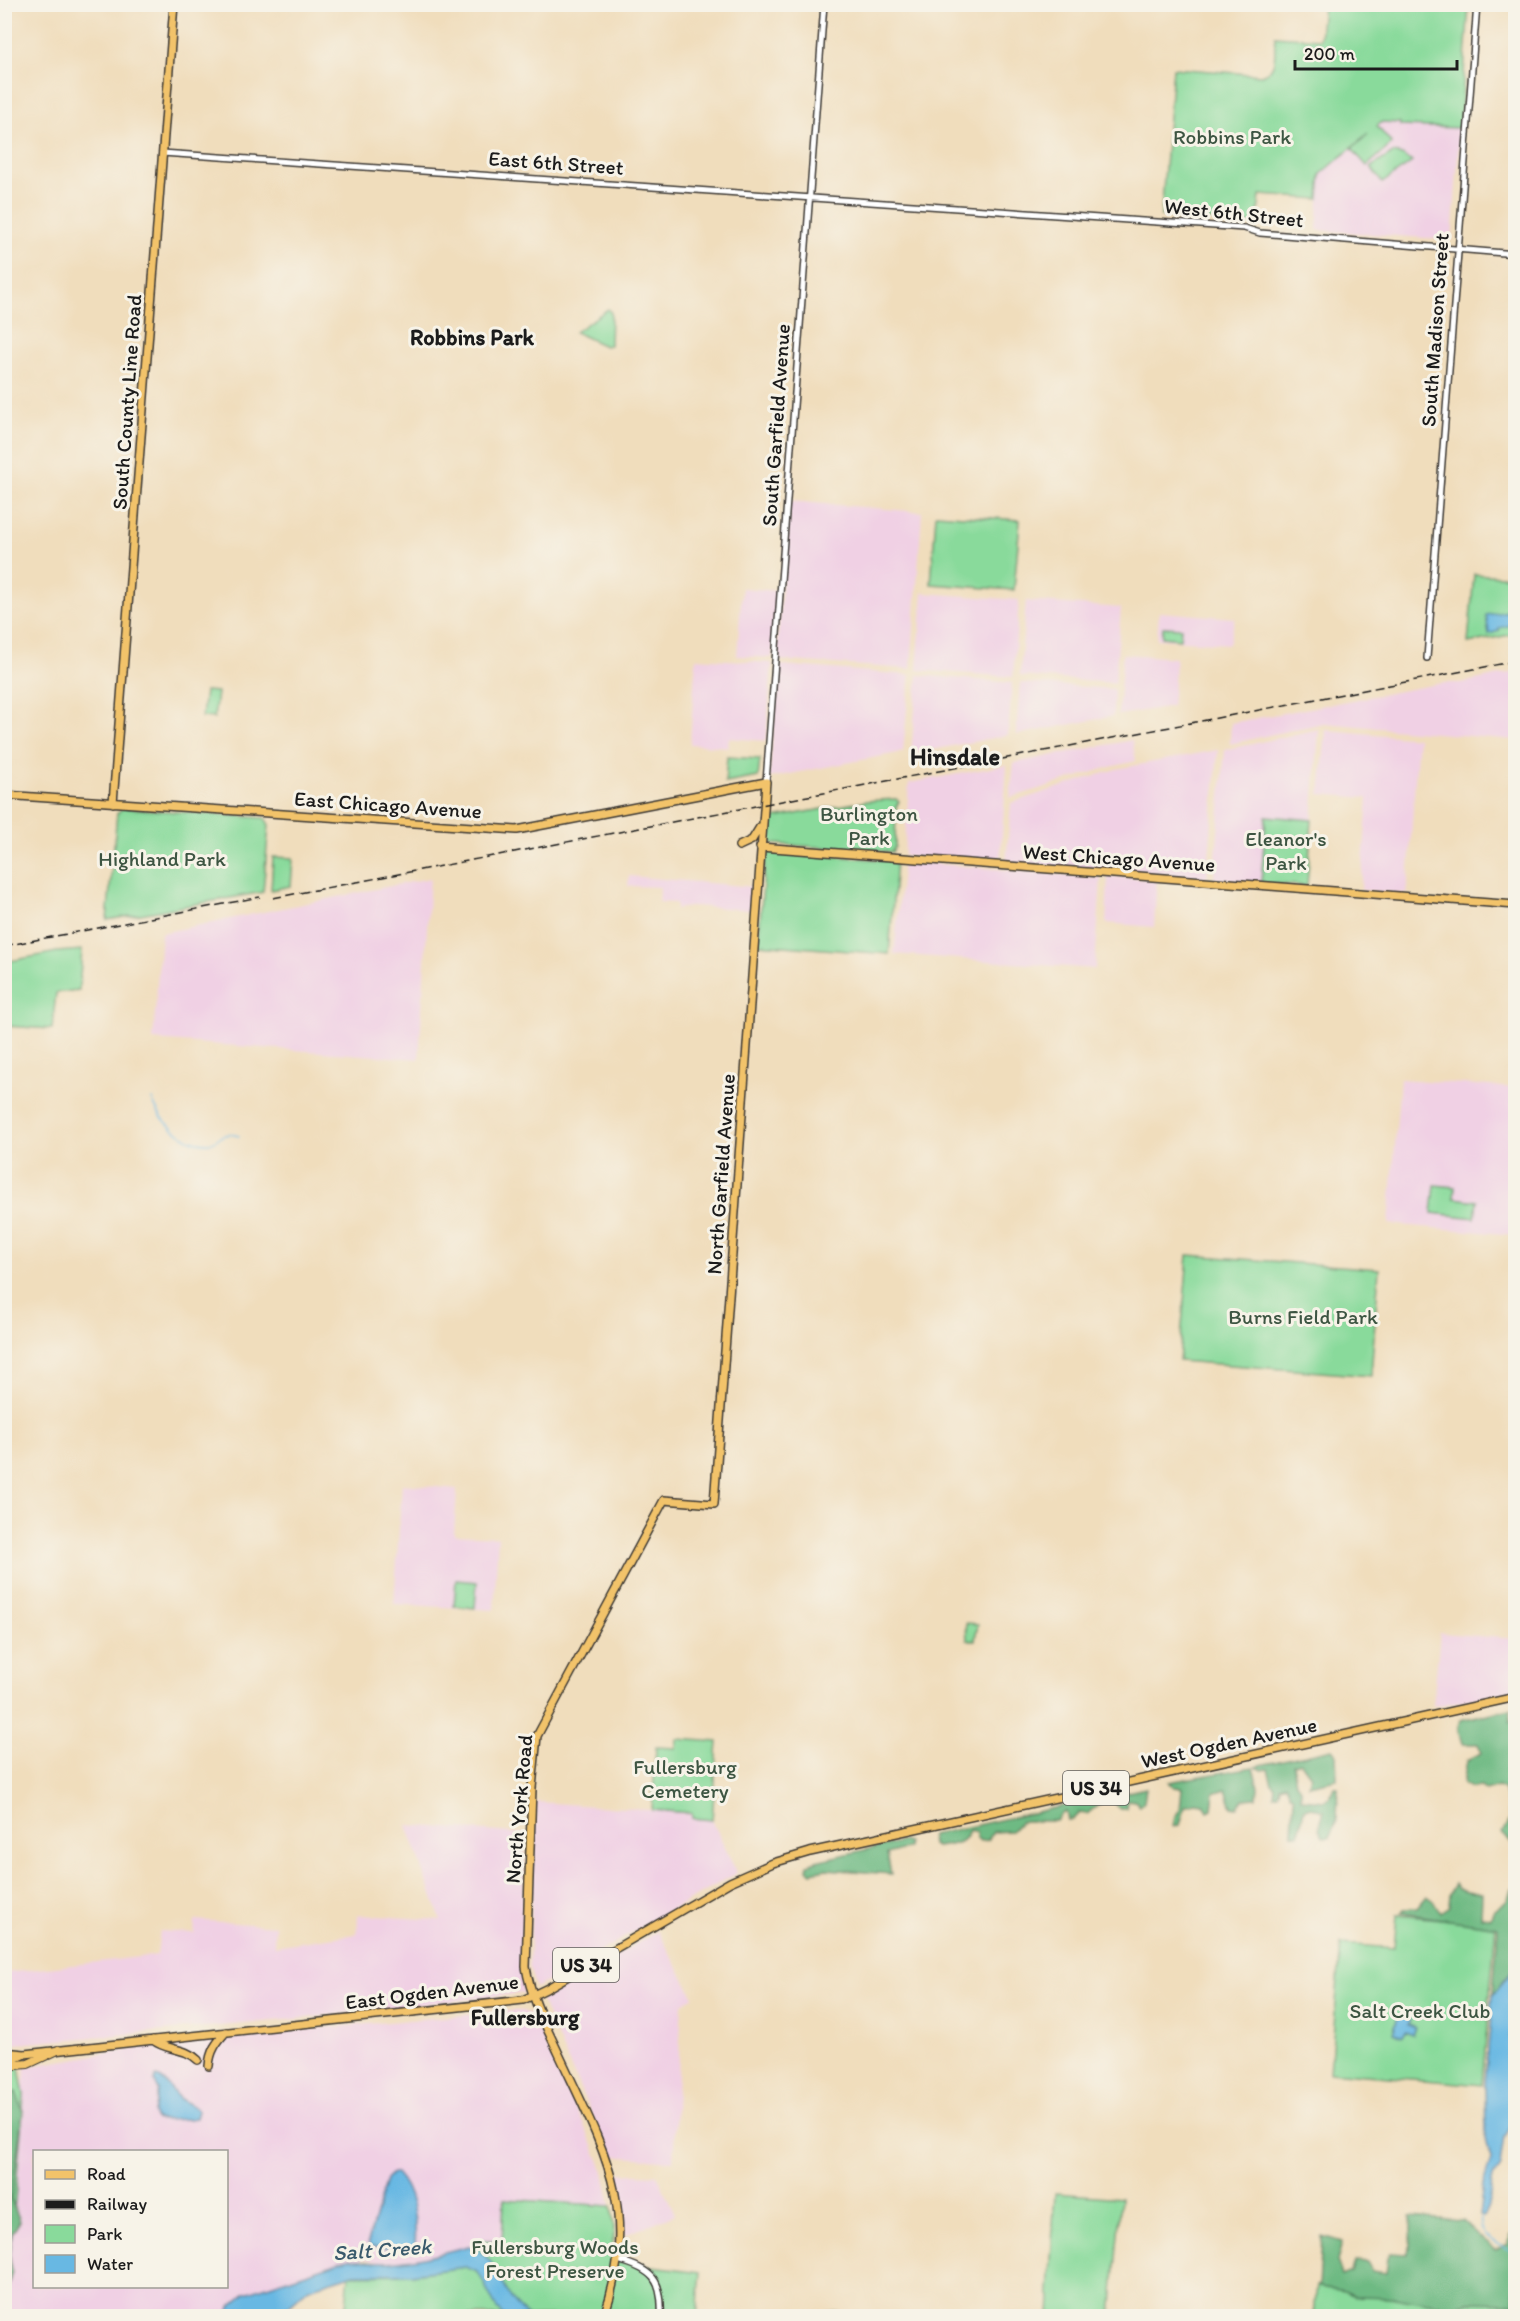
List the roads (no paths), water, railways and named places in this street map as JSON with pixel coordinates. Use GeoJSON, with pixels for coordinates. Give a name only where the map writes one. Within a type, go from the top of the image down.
{"type":"FeatureCollection","features":[{"type":"Feature","properties":{"kind":"highway"},"geometry":{"type":"LineString","coordinates":[[4,2066],[28,2064],[58,2050]]}},
{"type":"Feature","properties":{"kind":"main road","name":"South County Line Road"},"geometry":{"type":"LineString","coordinates":[[113,803],[174,4]]}},
{"type":"Feature","properties":{"kind":"main road","name":"East Chicago Avenue"},"geometry":{"type":"LineString","coordinates":[[4,795],[517,830],[766,782]]}},
{"type":"Feature","properties":{"kind":"main road","name":"South Garfield Avenue"},"geometry":{"type":"LineString","coordinates":[[760,848],[766,782]]}},
{"type":"Feature","properties":{"kind":"main road"},"geometry":{"type":"LineString","coordinates":[[739,846],[754,837],[763,819]]}},
{"type":"Feature","properties":{"kind":"main road","name":"West Chicago Avenue"},"geometry":{"type":"LineString","coordinates":[[760,848],[1515,905]]}},
{"type":"Feature","properties":{"kind":"main road","name":"North Garfield Avenue"},"geometry":{"type":"LineString","coordinates":[[664,1500],[714,1504],[760,848]]}},
{"type":"Feature","properties":{"kind":"main road","name":"North York Road"},"geometry":{"type":"LineString","coordinates":[[604,2316],[614,2286],[620,2232],[618,2202],[612,2175],[597,2137],[532,1996],[526,1967],[532,1788],[537,1736],[664,1500]]}},
{"type":"Feature","properties":{"kind":"main road","name":"West Ogden Avenue"},"geometry":{"type":"LineString","coordinates":[[810,1852],[1515,1697]]}},
{"type":"Feature","properties":{"kind":"main road","name":"East Ogden Avenue"},"geometry":{"type":"LineString","coordinates":[[4,2052],[25,2054],[502,2003],[532,1996],[730,1882],[773,1863],[810,1852]]}},
{"type":"Feature","properties":{"kind":"main road"},"geometry":{"type":"LineString","coordinates":[[209,2066],[209,2055],[226,2032]]}},
{"type":"Feature","properties":{"kind":"main road"},"geometry":{"type":"LineString","coordinates":[[153,2040],[161,2046],[184,2050],[198,2060]]}},
{"type":"Feature","properties":{"kind":"main road","name":"East Ogden Avenue"},"geometry":{"type":"LineString","coordinates":[[4,2061],[14,2060],[25,2054]]}},
{"type":"Feature","properties":{"kind":"street","name":"South Garfield Avenue"},"geometry":{"type":"LineString","coordinates":[[766,782],[824,4]]}},
{"type":"Feature","properties":{"kind":"street","name":"South Madison Street"},"geometry":{"type":"LineString","coordinates":[[1427,658],[1477,4]]}},
{"type":"Feature","properties":{"kind":"street","name":"East 6th Street"},"geometry":{"type":"LineString","coordinates":[[162,153],[948,206]]}},
{"type":"Feature","properties":{"kind":"street","name":"West 6th Street"},"geometry":{"type":"LineString","coordinates":[[948,206],[1234,227],[1260,234],[1515,254]]}},
{"type":"Feature","properties":{"kind":"street"},"geometry":{"type":"LineString","coordinates":[[618,2260],[642,2267],[651,2274],[662,2300],[661,2316]]}},
{"type":"Feature","properties":{"kind":"water"},"geometry":{"type":"Polygon","coordinates":[[[1515,610],[1515,624],[1499,628],[1499,631],[1489,634],[1486,615],[1515,610]]]}},
{"type":"Feature","properties":{"kind":"water"},"geometry":{"type":"Polygon","coordinates":[[[1515,1968],[1516,2015],[1510,2036],[1515,2067],[1515,2087],[1510,2097],[1514,2116],[1504,2135],[1500,2166],[1493,2178],[1488,2206],[1483,2217],[1479,2216],[1483,2184],[1491,2160],[1486,2139],[1485,2083],[1493,1994],[1515,1968]]]}},
{"type":"Feature","properties":{"kind":"water"},"geometry":{"type":"Polygon","coordinates":[[[1399,2015],[1410,2020],[1408,2025],[1416,2028],[1413,2035],[1405,2032],[1402,2036],[1393,2032],[1399,2015]]]}},
{"type":"Feature","properties":{"kind":"water"},"geometry":{"type":"Polygon","coordinates":[[[156,2077],[164,2081],[178,2097],[198,2111],[196,2118],[155,2119],[154,2112],[159,2089],[154,2081],[156,2077]]]}},
{"type":"Feature","properties":{"kind":"water"},"geometry":{"type":"Polygon","coordinates":[[[392,2173],[396,2173],[402,2180],[410,2197],[414,2216],[415,2245],[401,2249],[370,2247],[368,2242],[386,2179],[392,2173]]]}},
{"type":"Feature","properties":{"kind":"water"},"geometry":{"type":"Polygon","coordinates":[[[469,2246],[484,2254],[513,2301],[528,2316],[504,2316],[497,2309],[478,2272],[466,2267],[411,2274],[354,2274],[309,2288],[284,2310],[266,2316],[226,2316],[232,2305],[246,2293],[348,2259],[376,2262],[396,2261],[469,2246]]]}},
{"type":"Feature","properties":{"kind":"waterway"},"geometry":{"type":"LineString","coordinates":[[152,1099],[167,1123],[191,1140],[209,1143],[227,1134],[239,1136]]}},
{"type":"Feature","properties":{"kind":"waterway"},"geometry":{"type":"LineString","coordinates":[[1481,2217],[1481,2225],[1487,2236],[1516,2254]]}},
{"type":"Feature","properties":{"kind":"railway"},"geometry":{"type":"LineString","coordinates":[[273,898],[1516,661]]}},
{"type":"Feature","properties":{"kind":"railway"},"geometry":{"type":"LineString","coordinates":[[4,946],[260,897]]}},
{"type":"Feature","properties":{"kind":"district","name":"Robbins Park"},"geometry":{"type":"Point","coordinates":[472,337]}},
{"type":"Feature","properties":{"kind":"district","name":"Hinsdale"},"geometry":{"type":"Point","coordinates":[955,757]}},
{"type":"Feature","properties":{"kind":"district","name":"Fullersburg"},"geometry":{"type":"Point","coordinates":[525,2017]}},
{"type":"Feature","properties":{"kind":"park label","name":"Burlington Park"},"geometry":{"type":"Point","coordinates":[869,826]}},
{"type":"Feature","properties":{"kind":"park label","name":"Eleanor's Park"},"geometry":{"type":"Point","coordinates":[1286,851]}},
{"type":"Feature","properties":{"kind":"park label","name":"Highland Park"},"geometry":{"type":"Point","coordinates":[162,859]}},
{"type":"Feature","properties":{"kind":"park label","name":"Burns Field Park"},"geometry":{"type":"Point","coordinates":[1303,1317]}},
{"type":"Feature","properties":{"kind":"park label","name":"Fullersburg Cemetery"},"geometry":{"type":"Point","coordinates":[685,1779]}},
{"type":"Feature","properties":{"kind":"park label","name":"Salt Creek Club"},"geometry":{"type":"Point","coordinates":[1420,2011]}},
{"type":"Feature","properties":{"kind":"park label","name":"Fullersburg Woods Forest Preserve"},"geometry":{"type":"Point","coordinates":[555,2259]}},
{"type":"Feature","properties":{"kind":"water label","name":"Salt Creek"},"geometry":{"type":"Point","coordinates":[382,2249]}}]}
